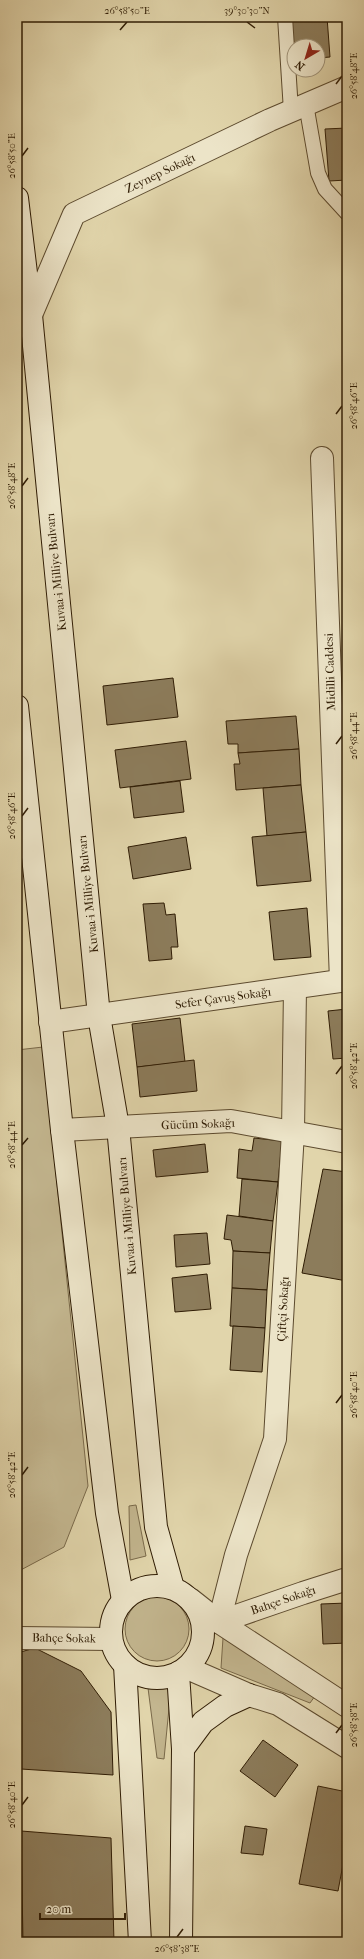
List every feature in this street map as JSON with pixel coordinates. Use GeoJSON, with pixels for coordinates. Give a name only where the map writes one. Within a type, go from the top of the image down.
{"type":"FeatureCollection","features":[{"type":"Feature","properties":{"kind":"main road","name":"Zeynep Sokağı"},"geometry":{"type":"LineString","coordinates":[[31,315],[74,214],[298,108],[347,87]]}},
{"type":"Feature","properties":{"kind":"main road","name":"Kuvaa-i Milliye Bulvarı"},"geometry":{"type":"LineString","coordinates":[[17,198],[31,315],[100,1016],[118,1127],[156,1526],[181,1594]]}},
{"type":"Feature","properties":{"kind":"main road","name":"Midilli Caddesi"},"geometry":{"type":"LineString","coordinates":[[322,458],[344,981]]}},
{"type":"Feature","properties":{"kind":"main road"},"geometry":{"type":"LineString","coordinates":[[17,706],[62,1130],[107,1513],[123,1600]]}},
{"type":"Feature","properties":{"kind":"main road","name":"Sefer Çavuş Sokağı"},"geometry":{"type":"LineString","coordinates":[[50,1022],[344,981]]}},
{"type":"Feature","properties":{"kind":"main road","name":"Çiftçi Sokağı"},"geometry":{"type":"LineString","coordinates":[[219,1622],[236,1555],[275,1439],[293,1132],[295,988]]}},
{"type":"Feature","properties":{"kind":"main road","name":"Gücüm Sokağı"},"geometry":{"type":"LineString","coordinates":[[62,1130],[231,1120],[347,1142]]}},
{"type":"Feature","properties":{"kind":"main road","name":"Bahçe Sokağı"},"geometry":{"type":"LineString","coordinates":[[219,1622],[302,1592],[347,1579]]}},
{"type":"Feature","properties":{"kind":"main road"},"geometry":{"type":"LineString","coordinates":[[181,1594],[199,1612],[203,1626],[202,1642],[197,1656],[182,1670],[165,1678],[150,1678],[125,1666],[116,1653],[111,1639],[111,1625],[115,1612],[123,1600],[134,1592],[146,1587],[160,1586],[181,1594],[219,1622],[347,1706]]}},
{"type":"Feature","properties":{"kind":"main road","name":"Bahçe Sokak"},"geometry":{"type":"LineString","coordinates":[[17,1638],[111,1639]]}},
{"type":"Feature","properties":{"kind":"main road"},"geometry":{"type":"LineString","coordinates":[[125,1666],[140,1942]]}},
{"type":"Feature","properties":{"kind":"main road"},"geometry":{"type":"LineString","coordinates":[[182,1670],[278,1704],[347,1747]]}},
{"type":"Feature","properties":{"kind":"main road"},"geometry":{"type":"LineString","coordinates":[[181,1942],[183,1749],[182,1670]]}},
{"type":"Feature","properties":{"kind":"main road"},"geometry":{"type":"LineString","coordinates":[[183,1749],[203,1722],[225,1706],[249,1695]]}},
{"type":"Feature","properties":{"kind":"lane"},"geometry":{"type":"LineString","coordinates":[[285,17],[298,108],[318,172],[325,189],[347,213]]}},
{"type":"Feature","properties":{"kind":"shaded area"},"geometry":{"type":"Polygon","coordinates":[[[43,1047],[88,1486],[64,1547],[17,1572],[17,1050],[43,1047]]]}},
{"type":"Feature","properties":{"kind":"shaded area"},"geometry":{"type":"Polygon","coordinates":[[[136,1505],[146,1556],[130,1560],[129,1506],[136,1505]]]}},
{"type":"Feature","properties":{"kind":"shaded area"},"geometry":{"type":"Polygon","coordinates":[[[157,1597],[175,1603],[183,1611],[189,1629],[183,1647],[175,1655],[157,1661],[139,1655],[131,1647],[125,1629],[131,1611],[139,1603],[157,1597]]]}},
{"type":"Feature","properties":{"kind":"shaded area"},"geometry":{"type":"Polygon","coordinates":[[[223,1638],[315,1696],[310,1703],[221,1668],[223,1638]]]}},
{"type":"Feature","properties":{"kind":"shaded area"},"geometry":{"type":"Polygon","coordinates":[[[148,1688],[171,1688],[164,1759],[157,1758],[148,1688]]]}},
{"type":"Feature","properties":{"kind":"building"},"geometry":{"type":"Polygon","coordinates":[[[289,17],[327,17],[330,57],[326,57],[326,38],[291,38],[289,17]]]}},
{"type":"Feature","properties":{"kind":"building"},"geometry":{"type":"Polygon","coordinates":[[[347,128],[347,180],[329,181],[325,129],[347,128]]]}},
{"type":"Feature","properties":{"kind":"building"},"geometry":{"type":"Polygon","coordinates":[[[173,678],[178,717],[107,725],[103,686],[173,678]]]}},
{"type":"Feature","properties":{"kind":"building"},"geometry":{"type":"Polygon","coordinates":[[[296,716],[299,749],[238,753],[238,744],[228,744],[226,721],[296,716]]]}},
{"type":"Feature","properties":{"kind":"building"},"geometry":{"type":"Polygon","coordinates":[[[186,741],[191,779],[120,788],[115,750],[186,741]]]}},
{"type":"Feature","properties":{"kind":"building"},"geometry":{"type":"Polygon","coordinates":[[[299,749],[301,785],[236,790],[234,764],[240,764],[238,753],[299,749]]]}},
{"type":"Feature","properties":{"kind":"building"},"geometry":{"type":"Polygon","coordinates":[[[180,781],[184,812],[134,818],[130,787],[180,781]]]}},
{"type":"Feature","properties":{"kind":"building"},"geometry":{"type":"Polygon","coordinates":[[[301,785],[306,832],[267,836],[263,788],[301,785]]]}},
{"type":"Feature","properties":{"kind":"building"},"geometry":{"type":"Polygon","coordinates":[[[306,832],[311,881],[257,886],[252,837],[306,832]]]}},
{"type":"Feature","properties":{"kind":"building"},"geometry":{"type":"Polygon","coordinates":[[[186,837],[191,869],[133,879],[128,847],[186,837]]]}},
{"type":"Feature","properties":{"kind":"building"},"geometry":{"type":"Polygon","coordinates":[[[164,903],[166,915],[175,914],[178,947],[171,947],[172,959],[149,961],[143,904],[164,903]]]}},
{"type":"Feature","properties":{"kind":"building"},"geometry":{"type":"Polygon","coordinates":[[[307,908],[311,957],[274,960],[269,912],[307,908]]]}},
{"type":"Feature","properties":{"kind":"building"},"geometry":{"type":"Polygon","coordinates":[[[347,1009],[347,1058],[333,1059],[328,1011],[347,1009]]]}},
{"type":"Feature","properties":{"kind":"building"},"geometry":{"type":"Polygon","coordinates":[[[180,1018],[185,1062],[137,1067],[132,1024],[180,1018]]]}},
{"type":"Feature","properties":{"kind":"building"},"geometry":{"type":"Polygon","coordinates":[[[194,1060],[197,1091],[140,1097],[137,1067],[194,1060]]]}},
{"type":"Feature","properties":{"kind":"building"},"geometry":{"type":"Polygon","coordinates":[[[254,1138],[282,1141],[278,1182],[237,1178],[239,1149],[252,1151],[254,1138]]]}},
{"type":"Feature","properties":{"kind":"building"},"geometry":{"type":"Polygon","coordinates":[[[205,1144],[208,1172],[156,1177],[153,1150],[205,1144]]]}},
{"type":"Feature","properties":{"kind":"building"},"geometry":{"type":"Polygon","coordinates":[[[323,1169],[347,1172],[347,1281],[302,1273],[323,1169]]]}},
{"type":"Feature","properties":{"kind":"building"},"geometry":{"type":"Polygon","coordinates":[[[242,1179],[278,1182],[273,1221],[239,1216],[242,1179]]]}},
{"type":"Feature","properties":{"kind":"building"},"geometry":{"type":"Polygon","coordinates":[[[227,1215],[273,1221],[270,1253],[233,1251],[231,1240],[224,1239],[227,1215]]]}},
{"type":"Feature","properties":{"kind":"building"},"geometry":{"type":"Polygon","coordinates":[[[207,1233],[210,1264],[176,1267],[174,1235],[207,1233]]]}},
{"type":"Feature","properties":{"kind":"building"},"geometry":{"type":"Polygon","coordinates":[[[233,1251],[270,1253],[267,1290],[232,1288],[233,1251]]]}},
{"type":"Feature","properties":{"kind":"building"},"geometry":{"type":"Polygon","coordinates":[[[207,1274],[211,1309],[175,1312],[172,1278],[207,1274]]]}},
{"type":"Feature","properties":{"kind":"building"},"geometry":{"type":"Polygon","coordinates":[[[232,1288],[267,1290],[265,1328],[230,1326],[232,1288]]]}},
{"type":"Feature","properties":{"kind":"building"},"geometry":{"type":"Polygon","coordinates":[[[233,1326],[265,1328],[262,1372],[230,1370],[233,1326]]]}},
{"type":"Feature","properties":{"kind":"building"},"geometry":{"type":"Polygon","coordinates":[[[347,1603],[347,1643],[323,1644],[321,1604],[347,1603]]]}},
{"type":"Feature","properties":{"kind":"building"},"geometry":{"type":"Polygon","coordinates":[[[35,1648],[81,1671],[111,1712],[113,1775],[21,1769],[17,1653],[35,1648]]]}},
{"type":"Feature","properties":{"kind":"building"},"geometry":{"type":"Polygon","coordinates":[[[263,1740],[298,1765],[275,1797],[240,1771],[263,1740]]]}},
{"type":"Feature","properties":{"kind":"building"},"geometry":{"type":"Polygon","coordinates":[[[318,1786],[347,1792],[347,1843],[338,1891],[299,1884],[318,1786]]]}},
{"type":"Feature","properties":{"kind":"building"},"geometry":{"type":"Polygon","coordinates":[[[245,1826],[267,1829],[263,1855],[241,1853],[245,1826]]]}},
{"type":"Feature","properties":{"kind":"building"},"geometry":{"type":"Polygon","coordinates":[[[21,1831],[111,1838],[114,1942],[23,1942],[21,1831]]]}},
{"type":"Feature","properties":{"kind":"building"},"geometry":{"type":"Polygon","coordinates":[[[18,1855],[19,1942],[17,1942],[18,1855]]]}}]}
